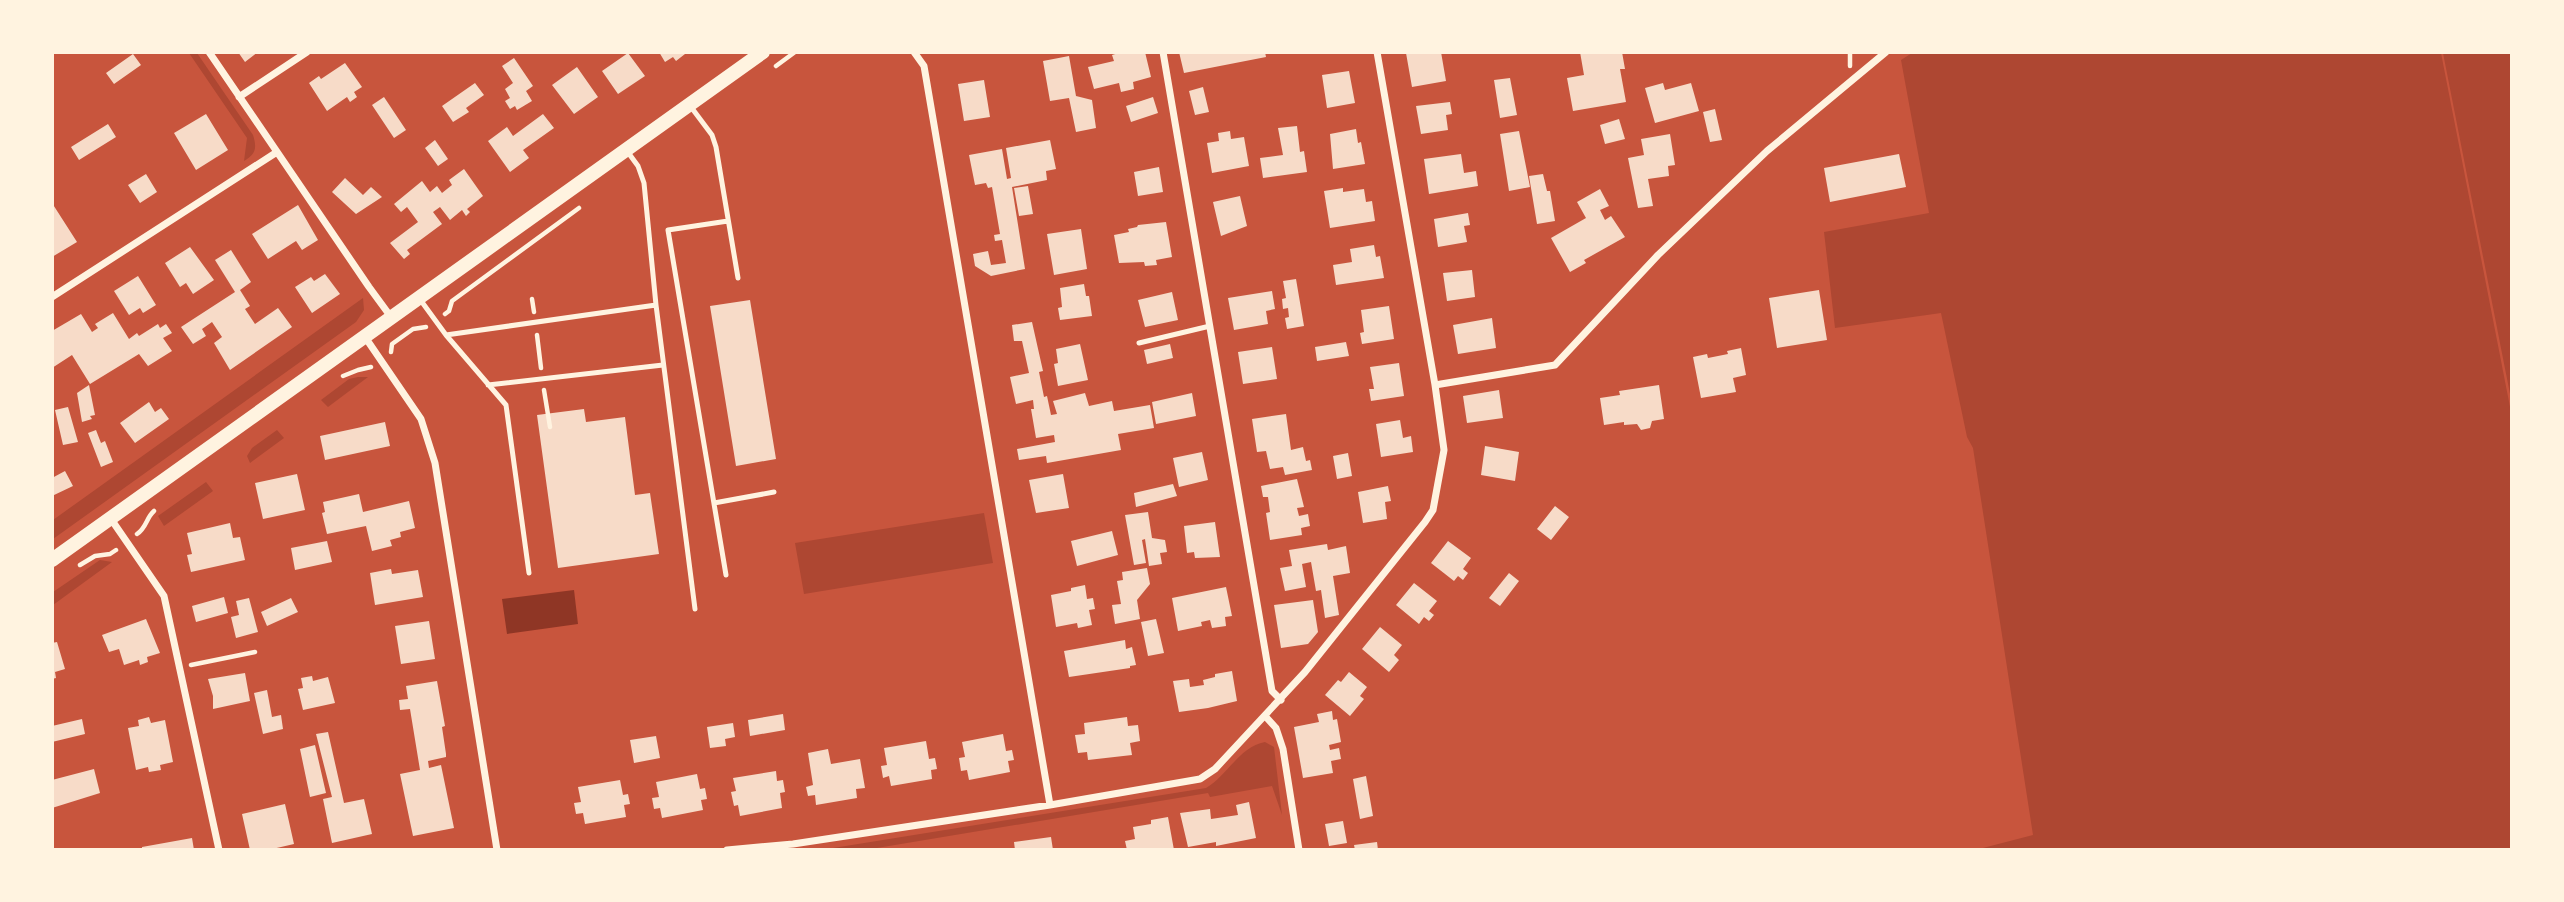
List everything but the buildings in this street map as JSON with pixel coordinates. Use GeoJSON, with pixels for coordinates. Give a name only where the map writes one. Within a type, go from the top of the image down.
{"type":"FeatureCollection","features":[{"type":"Feature","properties":{"kind":"main road"},"geometry":{"type":"LineString","coordinates":[[52,560],[763,52]]}},
{"type":"Feature","properties":{"kind":"street"},"geometry":{"type":"LineString","coordinates":[[209,52],[392,318]]}},
{"type":"Feature","properties":{"kind":"street"},"geometry":{"type":"LineString","coordinates":[[239,97],[307,52]]}},
{"type":"Feature","properties":{"kind":"street"},"geometry":{"type":"LineString","coordinates":[[914,52],[924,66],[951,215],[967,326],[1050,805]]}},
{"type":"Feature","properties":{"kind":"street"},"geometry":{"type":"LineString","coordinates":[[1163,52],[1272,691],[1281,700]]}},
{"type":"Feature","properties":{"kind":"street"},"geometry":{"type":"LineString","coordinates":[[727,849],[793,844],[1200,779],[1215,769],[1266,717],[1348,619],[1433,510],[1444,450],[1377,52]]}},
{"type":"Feature","properties":{"kind":"street"},"geometry":{"type":"LineString","coordinates":[[1435,385],[1555,365],[1658,255],[1767,151],[1886,52]]}},
{"type":"Feature","properties":{"kind":"street"},"geometry":{"type":"LineString","coordinates":[[52,297],[276,152]]}},
{"type":"Feature","properties":{"kind":"street"},"geometry":{"type":"LineString","coordinates":[[365,337],[421,419],[435,463],[497,849]]}},
{"type":"Feature","properties":{"kind":"street"},"geometry":{"type":"LineString","coordinates":[[111,519],[164,596],[219,849]]}},
{"type":"Feature","properties":{"kind":"street"},"geometry":{"type":"LineString","coordinates":[[1266,717],[1276,728],[1283,750],[1299,849]]}},
{"type":"Feature","properties":{"kind":"lane"},"geometry":{"type":"LineString","coordinates":[[690,104],[712,135],[738,278]]}},
{"type":"Feature","properties":{"kind":"lane"},"geometry":{"type":"LineString","coordinates":[[626,149],[638,166],[644,183],[663,365],[695,609]]}},
{"type":"Feature","properties":{"kind":"lane"},"geometry":{"type":"LineString","coordinates":[[726,575],[668,230],[728,221]]}},
{"type":"Feature","properties":{"kind":"lane"},"geometry":{"type":"LineString","coordinates":[[419,298],[446,335],[506,405],[529,573]]}},
{"type":"Feature","properties":{"kind":"lane"},"geometry":{"type":"LineString","coordinates":[[446,335],[656,306]]}},
{"type":"Feature","properties":{"kind":"lane"},"geometry":{"type":"LineString","coordinates":[[1139,343],[1210,326]]}},
{"type":"Feature","properties":{"kind":"lane"},"geometry":{"type":"LineString","coordinates":[[488,386],[663,365]]}},
{"type":"Feature","properties":{"kind":"lane"},"geometry":{"type":"LineString","coordinates":[[714,503],[774,492]]}},
{"type":"Feature","properties":{"kind":"path"},"geometry":{"type":"LineString","coordinates":[[449,311],[452,301],[582,206]]}},
{"type":"Feature","properties":{"kind":"path"},"geometry":{"type":"LineString","coordinates":[[391,354],[392,344],[413,328],[424,328]]}},
{"type":"Feature","properties":{"kind":"path"},"geometry":{"type":"LineString","coordinates":[[333,383],[358,370],[374,367]]}},
{"type":"Feature","properties":{"kind":"path"},"geometry":{"type":"LineString","coordinates":[[139,533],[144,530],[150,514],[160,507]]}},
{"type":"Feature","properties":{"kind":"path"},"geometry":{"type":"LineString","coordinates":[[71,570],[95,556],[110,554],[115,550]]}},
{"type":"Feature","properties":{"kind":"path"},"geometry":{"type":"LineString","coordinates":[[179,668],[255,652]]}},
{"type":"Feature","properties":{"kind":"shaded area"},"geometry":{"type":"Polygon","coordinates":[[[189,53],[197,53],[253,135],[254,150],[244,161],[247,138],[189,53]]]}},
{"type":"Feature","properties":{"kind":"shaded area"},"geometry":{"type":"Polygon","coordinates":[[[1912,53],[2441,53],[2511,412],[2511,849],[1979,849],[2033,835],[1973,448],[1967,437],[1941,313],[1835,328],[1824,232],[1929,213],[1901,60],[1912,53]]]}},
{"type":"Feature","properties":{"kind":"shaded area"},"geometry":{"type":"Polygon","coordinates":[[[2443,53],[2511,53],[2511,399],[2443,53]]]}},
{"type":"Feature","properties":{"kind":"shaded area"},"geometry":{"type":"Polygon","coordinates":[[[363,298],[364,310],[356,322],[53,539],[53,520],[363,298]]]}},
{"type":"Feature","properties":{"kind":"shaded area"},"geometry":{"type":"Polygon","coordinates":[[[368,377],[328,407],[321,400],[349,379],[368,377]]]}},
{"type":"Feature","properties":{"kind":"shaded area"},"geometry":{"type":"Polygon","coordinates":[[[277,430],[284,438],[250,463],[247,456],[252,448],[277,430]]]}},
{"type":"Feature","properties":{"kind":"shaded area"},"geometry":{"type":"Polygon","coordinates":[[[206,482],[213,491],[164,526],[158,516],[206,482]]]}},
{"type":"Feature","properties":{"kind":"shaded area"},"geometry":{"type":"Polygon","coordinates":[[[984,513],[993,563],[804,594],[795,543],[984,513]]]}},
{"type":"Feature","properties":{"kind":"shaded area"},"geometry":{"type":"Polygon","coordinates":[[[100,560],[112,562],[53,605],[53,592],[100,560]]]}},
{"type":"Feature","properties":{"kind":"shaded area"},"geometry":{"type":"Polygon","coordinates":[[[574,590],[578,624],[507,634],[502,599],[574,590]]]}},
{"type":"Feature","properties":{"kind":"shaded area"},"geometry":{"type":"Polygon","coordinates":[[[1265,742],[1274,747],[1282,815],[1272,786],[1210,797],[1208,793],[871,849],[827,849],[1206,788],[1248,749],[1265,742]]]}}]}
